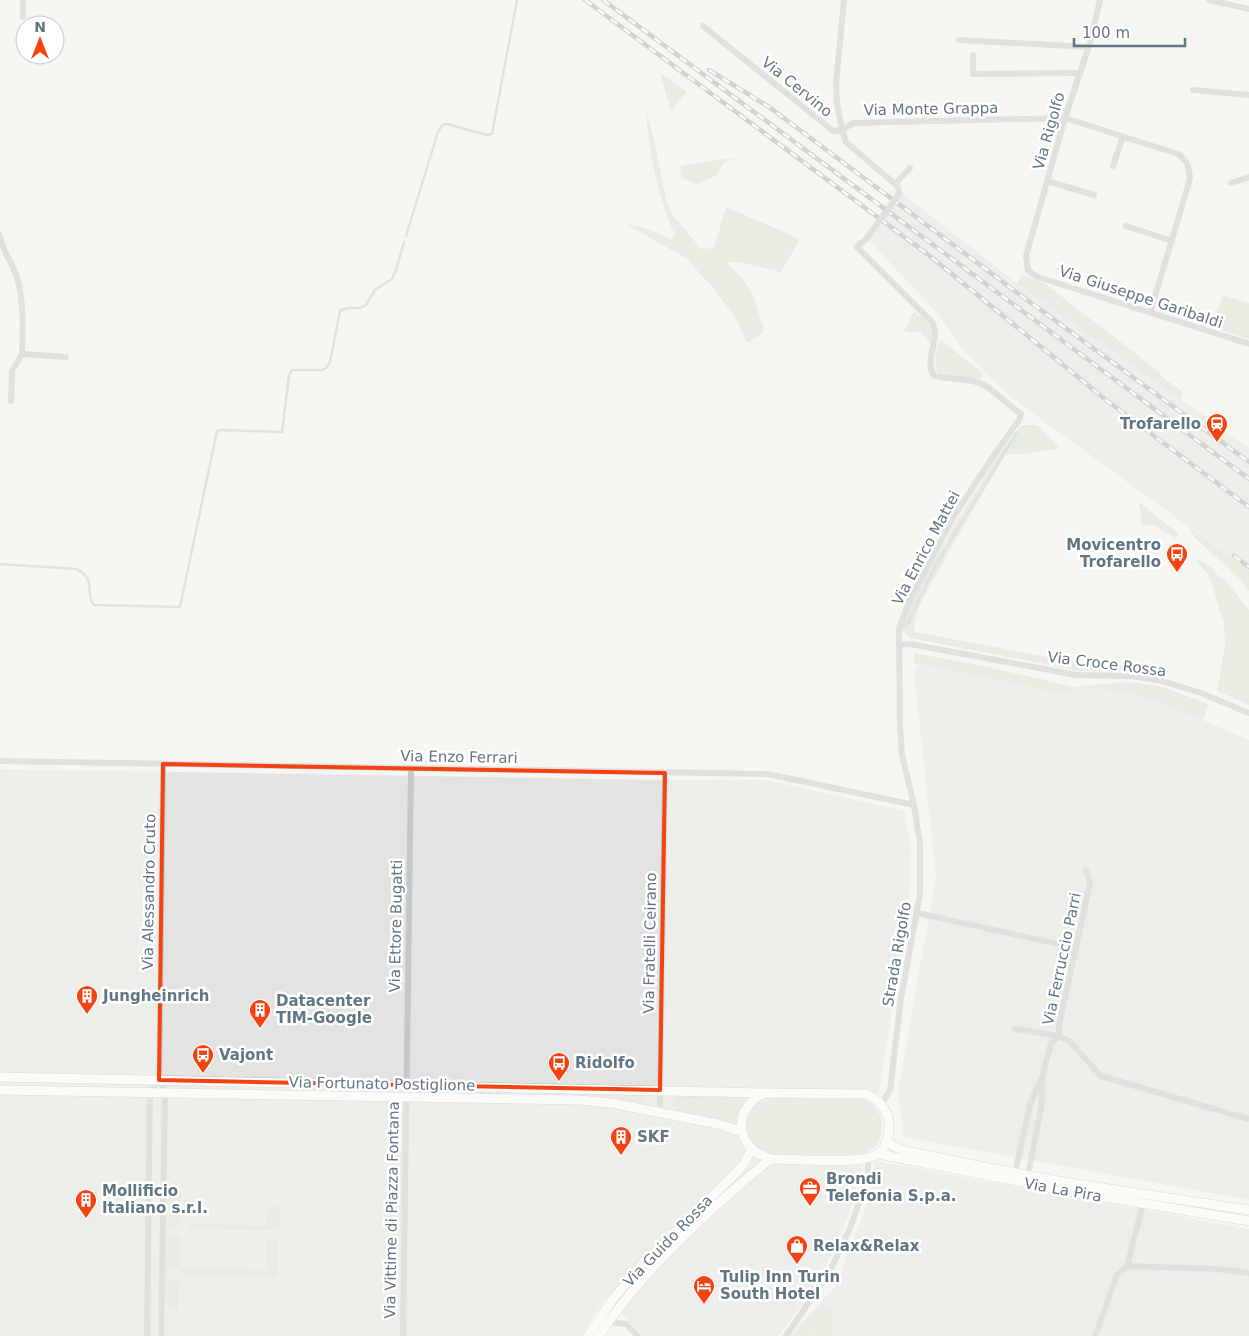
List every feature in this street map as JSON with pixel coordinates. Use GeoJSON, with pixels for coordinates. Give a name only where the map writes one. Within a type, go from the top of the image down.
{"type":"FeatureCollection","features":[{"type":"Feature","properties":{"kind":"street"},"geometry":{"type":"LineString","coordinates":[[23,0],[23,15]]}},
{"type":"Feature","properties":{"kind":"street"},"geometry":{"type":"LineString","coordinates":[[842,130],[836,103],[836,84],[844,0]]}},
{"type":"Feature","properties":{"kind":"street","name":"Via Rigolfo"},"geometry":{"type":"LineString","coordinates":[[1028,271],[1026,256],[1065,118],[1088,47],[1100,0]]}},
{"type":"Feature","properties":{"kind":"street"},"geometry":{"type":"LineString","coordinates":[[1209,0],[1249,9]]}},
{"type":"Feature","properties":{"kind":"street","name":"Via Cervino"},"geometry":{"type":"LineString","coordinates":[[703,26],[833,131],[842,130],[846,142],[898,187],[899,194],[866,239],[857,247],[936,328],[936,336],[930,355],[930,368],[934,376]]}},
{"type":"Feature","properties":{"kind":"street"},"geometry":{"type":"LineString","coordinates":[[959,40],[1088,47]]}},
{"type":"Feature","properties":{"kind":"street"},"geometry":{"type":"LineString","coordinates":[[972,55],[973,74],[1080,72]]}},
{"type":"Feature","properties":{"kind":"street"},"geometry":{"type":"LineString","coordinates":[[1192,90],[1249,95]]}},
{"type":"Feature","properties":{"kind":"street","name":"Via Monte Grappa"},"geometry":{"type":"LineString","coordinates":[[842,130],[853,123],[1065,118],[1178,154],[1189,167],[1190,179],[1172,241]]}},
{"type":"Feature","properties":{"kind":"street"},"geometry":{"type":"LineString","coordinates":[[1113,166],[1123,136]]}},
{"type":"Feature","properties":{"kind":"street"},"geometry":{"type":"LineString","coordinates":[[895,184],[910,168]]}},
{"type":"Feature","properties":{"kind":"street"},"geometry":{"type":"LineString","coordinates":[[1231,183],[1249,178]]}},
{"type":"Feature","properties":{"kind":"street"},"geometry":{"type":"LineString","coordinates":[[1047,182],[1094,195]]}},
{"type":"Feature","properties":{"kind":"street"},"geometry":{"type":"LineString","coordinates":[[1126,226],[1172,241],[1150,313]]}},
{"type":"Feature","properties":{"kind":"street"},"geometry":{"type":"LineString","coordinates":[[0,235],[3,250],[17,278],[23,308],[22,354],[12,371],[10,401]]}},
{"type":"Feature","properties":{"kind":"street","name":"Via Giuseppe Garibaldi"},"geometry":{"type":"LineString","coordinates":[[1028,271],[1038,277],[1249,344]]}},
{"type":"Feature","properties":{"kind":"street"},"geometry":{"type":"LineString","coordinates":[[22,354],[66,357]]}},
{"type":"Feature","properties":{"kind":"street","name":"Via Enrico Mattei"},"geometry":{"type":"LineString","coordinates":[[914,805],[901,746],[899,629],[910,599],[954,516],[1019,420],[1021,414],[984,385],[970,380],[945,379],[934,376]]}},
{"type":"Feature","properties":{"kind":"street","name":"Via Croce Rossa"},"geometry":{"type":"LineString","coordinates":[[899,645],[910,644],[1076,676],[1132,676],[1162,681],[1201,693],[1249,713]]}},
{"type":"Feature","properties":{"kind":"street","name":"Via Enzo Ferrari"},"geometry":{"type":"LineString","coordinates":[[0,761],[768,774],[914,805]]}},
{"type":"Feature","properties":{"kind":"street","name":"Via Alessandro Cruto"},"geometry":{"type":"LineString","coordinates":[[159,1080],[163,764]]}},
{"type":"Feature","properties":{"kind":"street","name":"Via Ettore Bugatti"},"geometry":{"type":"LineString","coordinates":[[406,1084],[411,768]]}},
{"type":"Feature","properties":{"kind":"street","name":"Via Fratelli Ceirano"},"geometry":{"type":"LineString","coordinates":[[660,1113],[665,772]]}},
{"type":"Feature","properties":{"kind":"street","name":"Strada Rigolfo"},"geometry":{"type":"LineString","coordinates":[[881,1105],[890,1090],[902,998],[920,894],[920,843],[914,805]]}},
{"type":"Feature","properties":{"kind":"street","name":"Via Ferruccio Parri"},"geometry":{"type":"LineString","coordinates":[[1042,1078],[1051,1042],[1059,1036],[1059,1025],[1090,884],[1086,870]]}},
{"type":"Feature","properties":{"kind":"street"},"geometry":{"type":"LineString","coordinates":[[917,913],[1076,948]]}},
{"type":"Feature","properties":{"kind":"street"},"geometry":{"type":"LineString","coordinates":[[1014,1029],[1059,1036],[1070,1042],[1101,1076],[1249,1119]]}},
{"type":"Feature","properties":{"kind":"street","name":"Via Fortunato Postiglione"},"geometry":{"type":"LineString","coordinates":[[0,1077],[860,1093],[873,1097],[881,1105]]}},
{"type":"Feature","properties":{"kind":"street"},"geometry":{"type":"LineString","coordinates":[[1015,1173],[1031,1101],[1042,1078]]}},
{"type":"Feature","properties":{"kind":"street"},"geometry":{"type":"LineString","coordinates":[[1028,1175],[1042,1103],[1042,1078]]}},
{"type":"Feature","properties":{"kind":"street"},"geometry":{"type":"LineString","coordinates":[[147,1336],[150,1092],[159,1080],[165,1092],[161,1336]]}},
{"type":"Feature","properties":{"kind":"street","name":"Via Vittime di Piazza Fontana"},"geometry":{"type":"LineString","coordinates":[[403,1336],[406,1084]]}},
{"type":"Feature","properties":{"kind":"street"},"geometry":{"type":"LineString","coordinates":[[559,1087],[560,1100]]}},
{"type":"Feature","properties":{"kind":"street","name":"Via Fortunato Postiglione"},"geometry":{"type":"LineString","coordinates":[[0,1090],[560,1100],[611,1103],[718,1124],[742,1132]]}},
{"type":"Feature","properties":{"kind":"street"},"geometry":{"type":"LineString","coordinates":[[764,1092],[752,1101],[746,1112],[742,1132],[752,1149],[771,1159],[854,1160],[878,1154],[887,1142],[889,1133],[889,1118],[881,1105]]}},
{"type":"Feature","properties":{"kind":"street"},"geometry":{"type":"LineString","coordinates":[[1026,1127],[1037,1128]]}},
{"type":"Feature","properties":{"kind":"street","name":"Via La Pira"},"geometry":{"type":"LineString","coordinates":[[887,1142],[910,1152],[1015,1173],[1249,1210]]}},
{"type":"Feature","properties":{"kind":"street","name":"Via Guido Rossa"},"geometry":{"type":"LineString","coordinates":[[588,1336],[613,1299],[636,1271],[737,1172],[752,1149]]}},
{"type":"Feature","properties":{"kind":"street","name":"Via La Pira"},"geometry":{"type":"LineString","coordinates":[[878,1154],[988,1177],[1249,1221]]}},
{"type":"Feature","properties":{"kind":"street"},"geometry":{"type":"LineString","coordinates":[[788,1336],[829,1273],[851,1226],[868,1176],[868,1158]]}},
{"type":"Feature","properties":{"kind":"street","name":"Via Guido Rossa"},"geometry":{"type":"LineString","coordinates":[[599,1336],[626,1298],[655,1264],[724,1198],[771,1159]]}},
{"type":"Feature","properties":{"kind":"street"},"geometry":{"type":"LineString","coordinates":[[1095,1336],[1117,1275],[1126,1266],[1144,1204]]}},
{"type":"Feature","properties":{"kind":"street"},"geometry":{"type":"LineString","coordinates":[[149,1209],[163,1209]]}},
{"type":"Feature","properties":{"kind":"street"},"geometry":{"type":"LineString","coordinates":[[1126,1266],[1217,1269],[1249,1274]]}},
{"type":"Feature","properties":{"kind":"street"},"geometry":{"type":"LineString","coordinates":[[608,1322],[626,1324],[638,1336]]}},
{"type":"Feature","properties":{"kind":"highlighted area"},"geometry":{"type":"Polygon","coordinates":[[[163,764],[665,773],[660,1090],[159,1080],[163,764]]]}},
{"type":"Feature","properties":{"kind":"shaded area"},"geometry":{"type":"Polygon","coordinates":[[[660,73],[687,92],[671,111],[660,73]]]}},
{"type":"Feature","properties":{"kind":"shaded area"},"geometry":{"type":"Polygon","coordinates":[[[647,113],[666,199],[672,214],[701,249],[714,248],[726,207],[800,239],[781,272],[738,262],[727,262],[752,292],[764,329],[763,333],[747,343],[737,320],[714,289],[686,258],[625,224],[649,229],[671,240],[675,234],[655,175],[647,126],[647,113]]]}},
{"type":"Feature","properties":{"kind":"shaded area"},"geometry":{"type":"Polygon","coordinates":[[[741,157],[724,162],[717,175],[697,184],[681,178],[680,168],[682,165],[741,157]]]}},
{"type":"Feature","properties":{"kind":"shaded area"},"geometry":{"type":"Polygon","coordinates":[[[902,193],[1017,283],[1023,275],[1044,283],[1183,392],[1181,399],[1249,448],[1249,571],[1015,400],[986,374],[962,348],[936,312],[867,238],[902,193]]]}},
{"type":"Feature","properties":{"kind":"shaded area"},"geometry":{"type":"Polygon","coordinates":[[[1023,275],[1044,283],[1159,372],[1162,377],[1183,392],[1180,399],[1017,283],[1023,275]]]}},
{"type":"Feature","properties":{"kind":"shaded area"},"geometry":{"type":"Polygon","coordinates":[[[1223,295],[1249,303],[1249,339],[1211,327],[1223,295]]]}},
{"type":"Feature","properties":{"kind":"shaded area"},"geometry":{"type":"Polygon","coordinates":[[[914,312],[929,324],[931,343],[921,333],[904,331],[914,312]]]}},
{"type":"Feature","properties":{"kind":"shaded area"},"geometry":{"type":"Polygon","coordinates":[[[941,340],[983,373],[982,379],[952,378],[937,373],[936,356],[941,340]]]}},
{"type":"Feature","properties":{"kind":"shaded area"},"geometry":{"type":"Polygon","coordinates":[[[1022,425],[1037,425],[1059,448],[1028,454],[1006,454],[919,606],[914,623],[915,632],[1096,666],[1134,666],[1128,670],[1081,671],[910,638],[901,629],[910,603],[957,521],[999,454],[1022,425]]]}},
{"type":"Feature","properties":{"kind":"shaded area"},"geometry":{"type":"Polygon","coordinates":[[[1139,502],[1179,534],[1175,538],[1154,525],[1142,526],[1139,502]]]}},
{"type":"Feature","properties":{"kind":"shaded area"},"geometry":{"type":"Polygon","coordinates":[[[1190,528],[1249,571],[1249,591],[1239,578],[1194,537],[1190,528]]]}},
{"type":"Feature","properties":{"kind":"shaded area"},"geometry":{"type":"Polygon","coordinates":[[[1195,559],[1202,561],[1212,568],[1218,576],[1226,581],[1249,610],[1249,705],[1217,691],[1225,646],[1224,624],[1208,575],[1195,559]]]}},
{"type":"Feature","properties":{"kind":"shaded area"},"geometry":{"type":"Polygon","coordinates":[[[914,653],[988,667],[1073,687],[1069,695],[914,663],[914,653]]]}},
{"type":"Feature","properties":{"kind":"shaded area"},"geometry":{"type":"Polygon","coordinates":[[[917,664],[1069,695],[1073,687],[1131,692],[1249,740],[1249,1200],[904,1137],[898,1092],[936,876],[914,673],[917,664]]]}},
{"type":"Feature","properties":{"kind":"shaded area"},"geometry":{"type":"Polygon","coordinates":[[[1126,682],[1159,686],[1209,704],[1203,720],[1131,692],[1073,687],[1126,682]]]}},
{"type":"Feature","properties":{"kind":"shaded area"},"geometry":{"type":"Polygon","coordinates":[[[0,769],[659,780],[767,780],[904,811],[911,847],[910,895],[880,1087],[860,1177],[847,1219],[817,1283],[779,1336],[644,1336],[606,1298],[592,1318],[583,1336],[0,1336],[0,769]]]}},
{"type":"Feature","properties":{"kind":"shaded area"},"geometry":{"type":"Polygon","coordinates":[[[562,1092],[641,1094],[644,1095],[645,1101],[643,1104],[562,1092]]]}},
{"type":"Feature","properties":{"kind":"shaded area"},"geometry":{"type":"Polygon","coordinates":[[[679,1095],[746,1097],[736,1117],[736,1124],[678,1112],[672,1102],[679,1095]]]}},
{"type":"Feature","properties":{"kind":"shaded area"},"geometry":{"type":"Polygon","coordinates":[[[778,1098],[838,1098],[867,1102],[880,1115],[882,1129],[880,1139],[873,1149],[857,1155],[770,1154],[759,1148],[752,1140],[747,1122],[756,1106],[778,1098]]]}},
{"type":"Feature","properties":{"kind":"shaded area"},"geometry":{"type":"Polygon","coordinates":[[[876,1161],[1249,1229],[1249,1336],[789,1336],[835,1287],[867,1205],[876,1161]]]}},
{"type":"Feature","properties":{"kind":"shaded area"},"geometry":{"type":"Polygon","coordinates":[[[169,1191],[181,1192],[180,1227],[169,1228],[169,1191]]]}},
{"type":"Feature","properties":{"kind":"shaded area"},"geometry":{"type":"Polygon","coordinates":[[[280,1206],[280,1230],[188,1229],[189,1224],[266,1225],[267,1207],[280,1206]]]}},
{"type":"Feature","properties":{"kind":"shaded area"},"geometry":{"type":"Polygon","coordinates":[[[169,1235],[180,1236],[179,1269],[167,1269],[169,1235]]]}},
{"type":"Feature","properties":{"kind":"shaded area"},"geometry":{"type":"Polygon","coordinates":[[[278,1239],[278,1278],[182,1275],[183,1269],[267,1270],[266,1240],[278,1239]]]}},
{"type":"Feature","properties":{"kind":"shaded area"},"geometry":{"type":"Polygon","coordinates":[[[168,1279],[179,1279],[178,1311],[168,1310],[168,1279]]]}},
{"type":"Feature","properties":{"kind":"shaded area"},"geometry":{"type":"Polygon","coordinates":[[[822,1305],[831,1308],[832,1336],[813,1334],[794,1336],[799,1328],[822,1305]]]}},
{"type":"Feature","properties":{"kind":"waterway"},"geometry":{"type":"LineString","coordinates":[[406,236],[438,132],[442,125],[447,124],[487,135],[492,134],[517,0]]}},
{"type":"Feature","properties":{"kind":"waterway"},"geometry":{"type":"LineString","coordinates":[[0,564],[76,569],[87,577],[91,601],[94,605],[180,607],[217,431],[282,432],[289,376],[292,370],[322,370],[326,368],[330,362],[340,311],[347,308],[360,308],[366,305],[375,290],[392,279],[404,242]]}},
{"type":"Feature","properties":{"kind":"waterway"},"geometry":{"type":"LineString","coordinates":[[906,627],[936,565],[1017,432]]}},
{"type":"Feature","properties":{"kind":"railway"},"geometry":{"type":"LineString","coordinates":[[585,0],[930,256],[1106,400],[1249,507]]}},
{"type":"Feature","properties":{"kind":"railway"},"geometry":{"type":"LineString","coordinates":[[603,0],[1249,479]]}},
{"type":"Feature","properties":{"kind":"railway"},"geometry":{"type":"LineString","coordinates":[[709,70],[769,107],[1019,294],[1249,462]]}},
{"type":"Feature","properties":{"kind":"railway"},"geometry":{"type":"LineString","coordinates":[[1234,556],[1249,567]]}},
{"type":"Feature","properties":{"kind":"place","name":"Trofarello"},"geometry":{"type":"Point","coordinates":[1217,443]}},
{"type":"Feature","properties":{"kind":"place","name":"Movicentro Trofarello"},"geometry":{"type":"Point","coordinates":[1177,573]}},
{"type":"Feature","properties":{"kind":"place","name":"Jungheinrich"},"geometry":{"type":"Point","coordinates":[87,1015]}},
{"type":"Feature","properties":{"kind":"place","name":"Datacenter TIM-Google"},"geometry":{"type":"Point","coordinates":[260,1029]}},
{"type":"Feature","properties":{"kind":"place","name":"Vajont"},"geometry":{"type":"Point","coordinates":[203,1074]}},
{"type":"Feature","properties":{"kind":"place","name":"Ridolfo"},"geometry":{"type":"Point","coordinates":[559,1082]}},
{"type":"Feature","properties":{"kind":"place","name":"SKF"},"geometry":{"type":"Point","coordinates":[621,1156]}},
{"type":"Feature","properties":{"kind":"place","name":"Brondi Telefonia S.p.a."},"geometry":{"type":"Point","coordinates":[810,1207]}},
{"type":"Feature","properties":{"kind":"place","name":"Mollificio Italiano s.r.l."},"geometry":{"type":"Point","coordinates":[86,1219]}},
{"type":"Feature","properties":{"kind":"place","name":"Relax&Relax"},"geometry":{"type":"Point","coordinates":[797,1265]}},
{"type":"Feature","properties":{"kind":"place","name":"Tulip Inn Turin South Hotel"},"geometry":{"type":"Point","coordinates":[704,1305]}}]}
